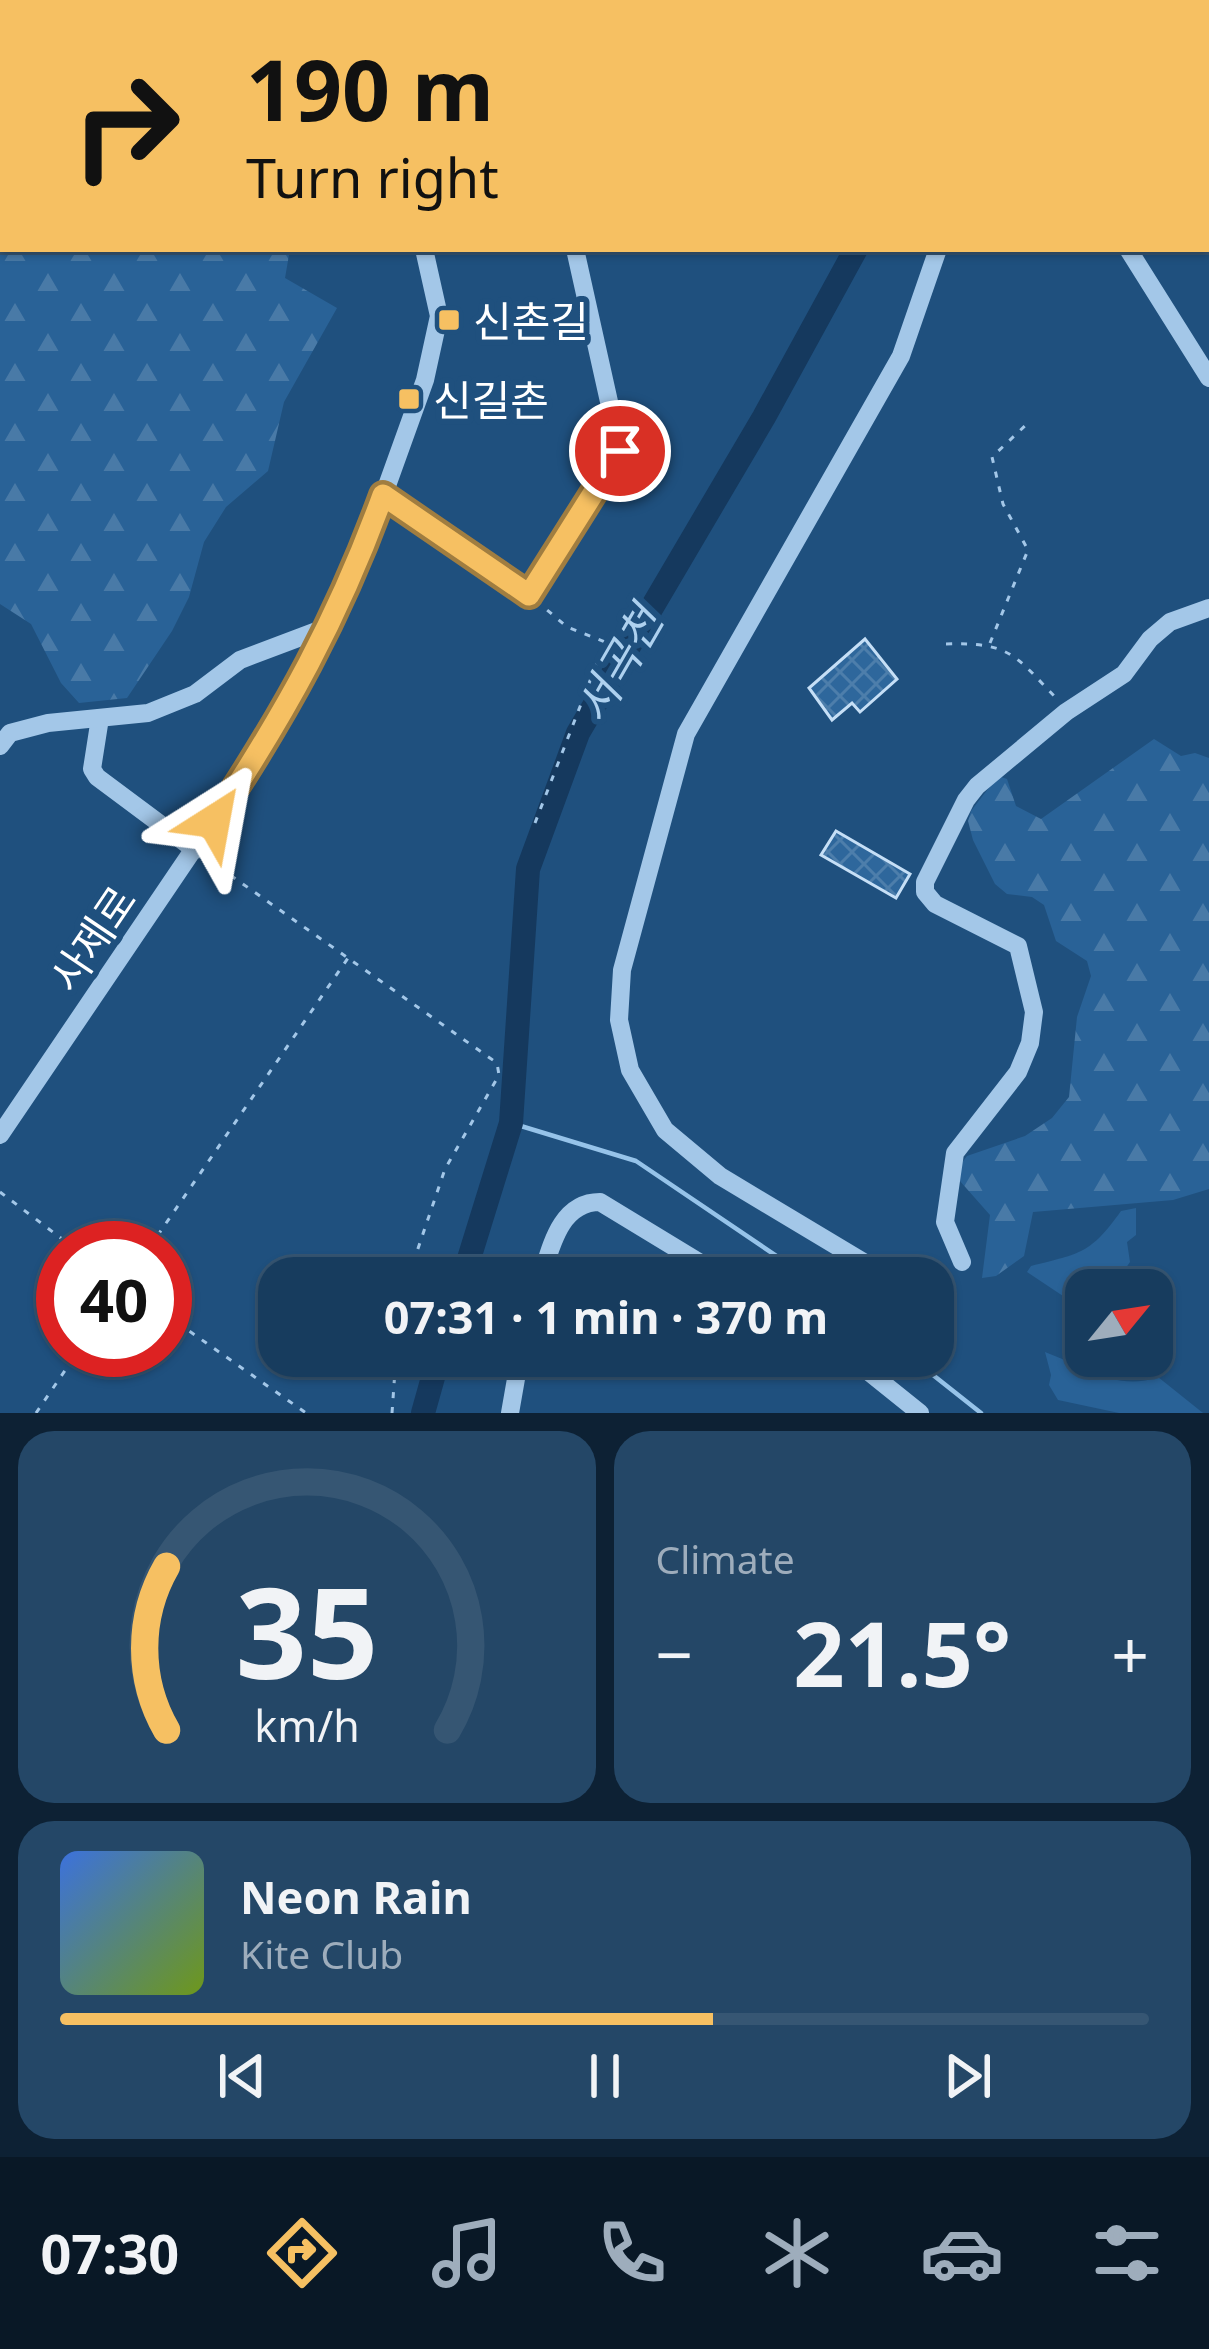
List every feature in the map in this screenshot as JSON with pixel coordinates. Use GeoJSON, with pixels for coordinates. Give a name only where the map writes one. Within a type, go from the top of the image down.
{"type":"FeatureCollection","features":[{"type":"Feature","properties":{"kind":"street","name":"사제로"},"geometry":{"type":"LineString","coordinates":[[0,1135],[279,723],[331,626],[425,380],[439,316],[425,252]]}},
{"type":"Feature","properties":{"kind":"street"},"geometry":{"type":"LineString","coordinates":[[383,495],[529,595],[620,451],[576,252]]}},
{"type":"Feature","properties":{"kind":"street"},"geometry":{"type":"LineString","coordinates":[[855,1257],[720,1176],[665,1130],[630,1070],[619,1019],[622,970],[686,734],[901,356],[937,252]]}},
{"type":"Feature","properties":{"kind":"street"},"geometry":{"type":"LineString","coordinates":[[1130,252],[1209,378]]}},
{"type":"Feature","properties":{"kind":"street"},"geometry":{"type":"LineString","coordinates":[[962,1262],[945,1222],[955,1153],[1018,1072],[1030,1042],[1034,1012],[1018,946],[934,904],[925,882],[977,786],[1069,710],[1124,674],[1150,639],[1170,622],[1209,608]]}},
{"type":"Feature","properties":{"kind":"street"},"geometry":{"type":"LineString","coordinates":[[0,746],[10,733],[48,723],[148,713],[195,694],[240,660],[331,626]]}},
{"type":"Feature","properties":{"kind":"street"},"geometry":{"type":"LineString","coordinates":[[100,718],[92,769],[97,777],[195,850]]}},
{"type":"Feature","properties":{"kind":"street"},"geometry":{"type":"LineString","coordinates":[[550,1257],[565,1218],[585,1202],[600,1202],[690,1257]]}},
{"type":"Feature","properties":{"kind":"street"},"geometry":{"type":"LineString","coordinates":[[510,1413],[516,1377]]}},
{"type":"Feature","properties":{"kind":"street"},"geometry":{"type":"LineString","coordinates":[[875,1377],[920,1413]]}},
{"type":"Feature","properties":{"kind":"path"},"geometry":{"type":"LineString","coordinates":[[990,643],[1028,550],[1003,504],[992,457],[1028,423]]}},
{"type":"Feature","properties":{"kind":"path"},"geometry":{"type":"LineString","coordinates":[[529,595],[567,627],[605,642],[536,823]]}},
{"type":"Feature","properties":{"kind":"path"},"geometry":{"type":"LineString","coordinates":[[946,644],[990,643],[1013,654],[1069,710]]}},
{"type":"Feature","properties":{"kind":"path"},"geometry":{"type":"LineString","coordinates":[[195,850],[497,1063],[499,1075],[445,1169],[415,1257]]}},
{"type":"Feature","properties":{"kind":"path"},"geometry":{"type":"LineString","coordinates":[[168,1221],[348,958]]}},
{"type":"Feature","properties":{"kind":"path"},"geometry":{"type":"LineString","coordinates":[[0,1192],[38,1221]]}},
{"type":"Feature","properties":{"kind":"path"},"geometry":{"type":"LineString","coordinates":[[192,1333],[306,1413]]}},
{"type":"Feature","properties":{"kind":"path"},"geometry":{"type":"LineString","coordinates":[[36,1413],[61,1377]]}},
{"type":"Feature","properties":{"kind":"path"},"geometry":{"type":"LineString","coordinates":[[392,1413],[395,1377]]}},
{"type":"Feature","properties":{"kind":"green space"},"geometry":{"type":"Polygon","coordinates":[[[0,252],[289,252],[285,278],[337,308],[284,402],[268,471],[226,507],[204,542],[189,597],[127,698],[79,703],[61,683],[31,624],[0,604],[0,252]]]}},
{"type":"Feature","properties":{"kind":"green space"},"geometry":{"type":"Polygon","coordinates":[[[1154,739],[1181,756],[1195,753],[1209,758],[1209,1189],[1173,1200],[1033,1212],[1024,1256],[996,1276],[982,1278],[990,1215],[959,1180],[960,1165],[967,1156],[1025,1136],[1052,1118],[1069,1097],[1077,1017],[1091,976],[1087,961],[1056,941],[1044,905],[1032,897],[1007,894],[995,884],[973,840],[968,821],[971,811],[998,776],[1007,779],[1016,806],[1041,819],[1154,739]]]}},
{"type":"Feature","properties":{"kind":"green space"},"geometry":{"type":"Polygon","coordinates":[[[1136,1208],[1136,1235],[1127,1242],[1130,1262],[1125,1269],[1065,1269],[1065,1297],[1027,1272],[1031,1266],[1084,1250],[1121,1211],[1136,1208]]]}},
{"type":"Feature","properties":{"kind":"green space"},"geometry":{"type":"Polygon","coordinates":[[[1045,1352],[1065,1361],[1065,1377],[1143,1381],[1158,1377],[1203,1413],[1119,1413],[1058,1400],[1049,1385],[1045,1352]]]}},
{"type":"Feature","properties":{"kind":"building"},"geometry":{"type":"Polygon","coordinates":[[[865,639],[897,679],[860,712],[852,703],[832,720],[809,688],[865,639]]]}},
{"type":"Feature","properties":{"kind":"building"},"geometry":{"type":"Polygon","coordinates":[[[836,831],[910,874],[896,898],[821,855],[836,831]]]}},
{"type":"Feature","properties":{"kind":"waterway","name":"서곡천"},"geometry":{"type":"LineString","coordinates":[[470,1257],[511,1123],[528,869],[578,733],[764,417],[854,252]]}},
{"type":"Feature","properties":{"kind":"waterway","name":"서곡천"},"geometry":{"type":"LineString","coordinates":[[511,1123],[636,1161],[778,1257]]}},
{"type":"Feature","properties":{"kind":"waterway","name":"서곡천"},"geometry":{"type":"LineString","coordinates":[[423,1413],[433,1377]]}},
{"type":"Feature","properties":{"kind":"waterway","name":"서곡천"},"geometry":{"type":"LineString","coordinates":[[936,1377],[981,1413]]}},
{"type":"Feature","properties":{"kind":"place","name":"신촌길"},"geometry":{"type":"Point","coordinates":[449,320]}},
{"type":"Feature","properties":{"kind":"place","name":"신길촌"},"geometry":{"type":"Point","coordinates":[409,399]}},
{"type":"Feature","properties":{"kind":"route"},"geometry":{"type":"LineString","coordinates":[[214,821],[279,723],[331,626],[383,495],[529,595],[620,451]]}}]}
